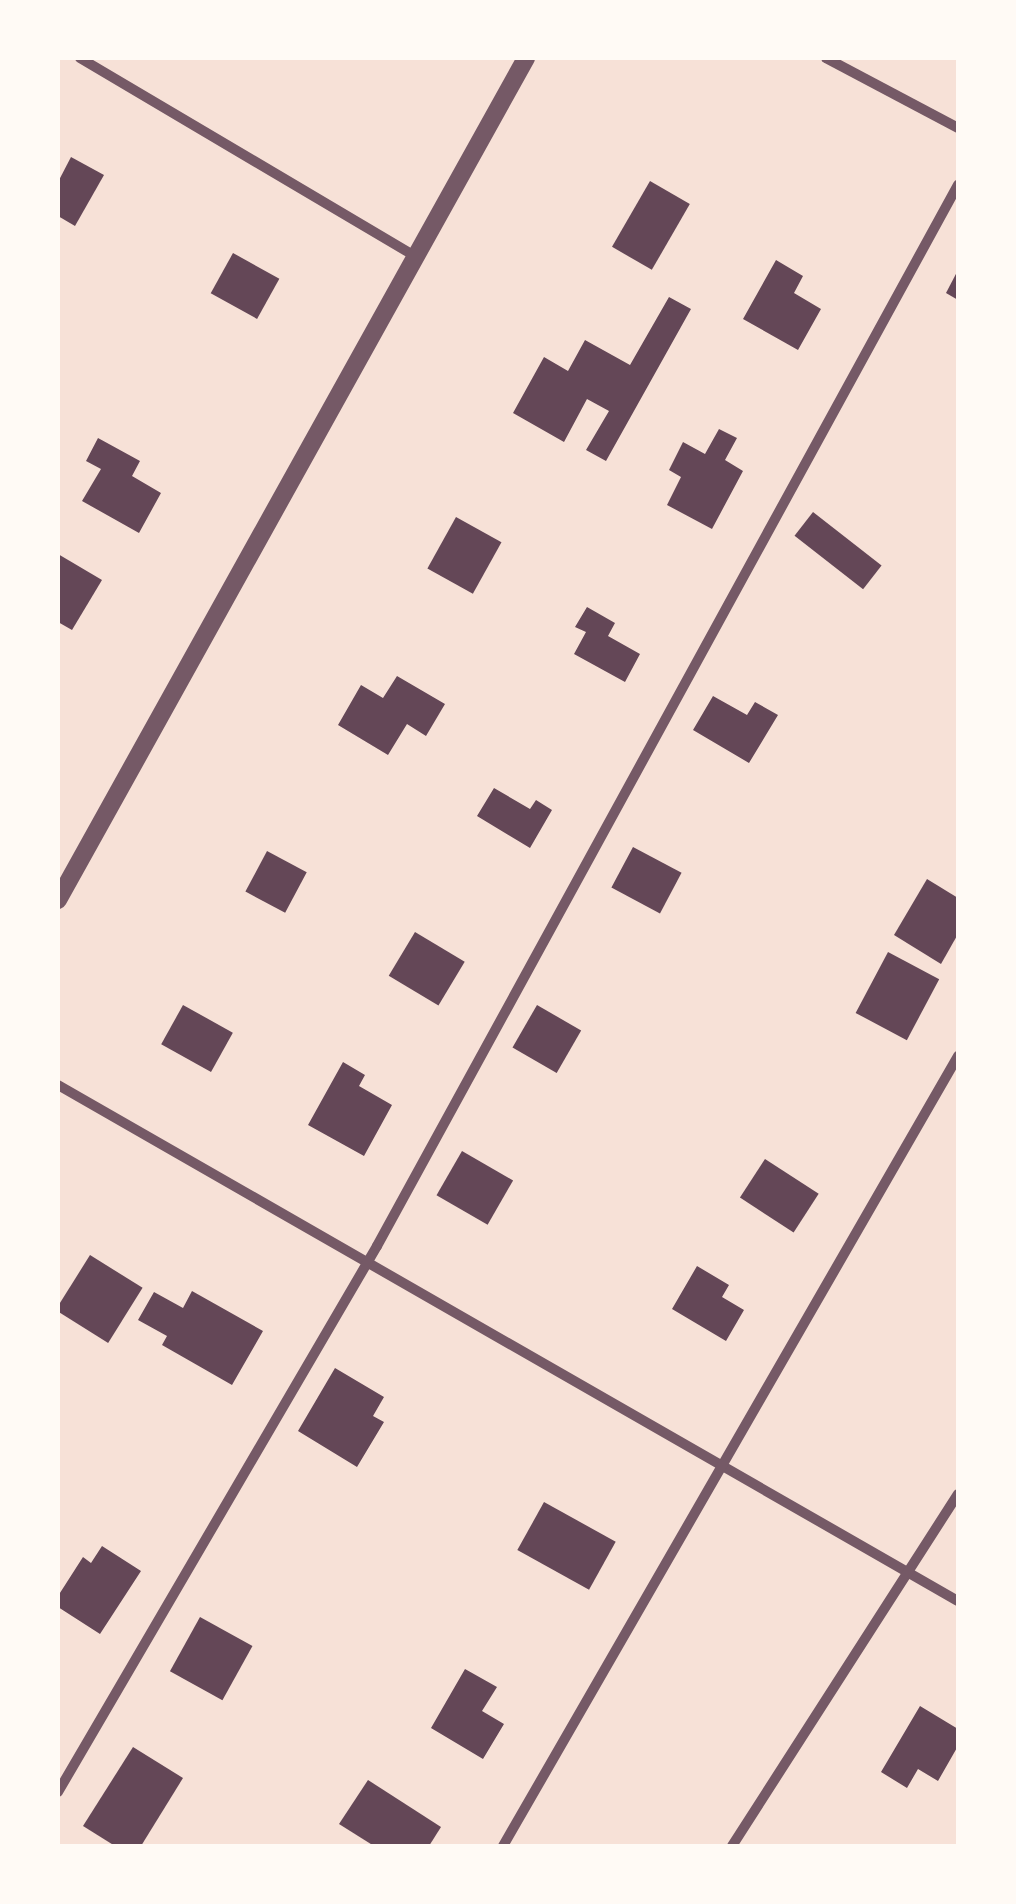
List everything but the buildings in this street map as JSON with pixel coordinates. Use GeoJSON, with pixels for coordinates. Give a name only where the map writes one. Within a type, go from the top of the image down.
{"type":"FeatureCollection","features":[{"type":"Feature","properties":{"kind":"street"},"geometry":{"type":"LineString","coordinates":[[80,58],[415,256]]}},
{"type":"Feature","properties":{"kind":"street"},"geometry":{"type":"LineString","coordinates":[[58,900],[526,58]]}},
{"type":"Feature","properties":{"kind":"street"},"geometry":{"type":"LineString","coordinates":[[826,58],[958,128]]}},
{"type":"Feature","properties":{"kind":"street"},"geometry":{"type":"LineString","coordinates":[[58,1792],[367,1263],[958,185]]}},
{"type":"Feature","properties":{"kind":"street"},"geometry":{"type":"LineString","coordinates":[[503,1846],[958,1056]]}},
{"type":"Feature","properties":{"kind":"street"},"geometry":{"type":"LineString","coordinates":[[58,1086],[958,1602]]}},
{"type":"Feature","properties":{"kind":"street"},"geometry":{"type":"LineString","coordinates":[[732,1846],[958,1494]]}}]}
